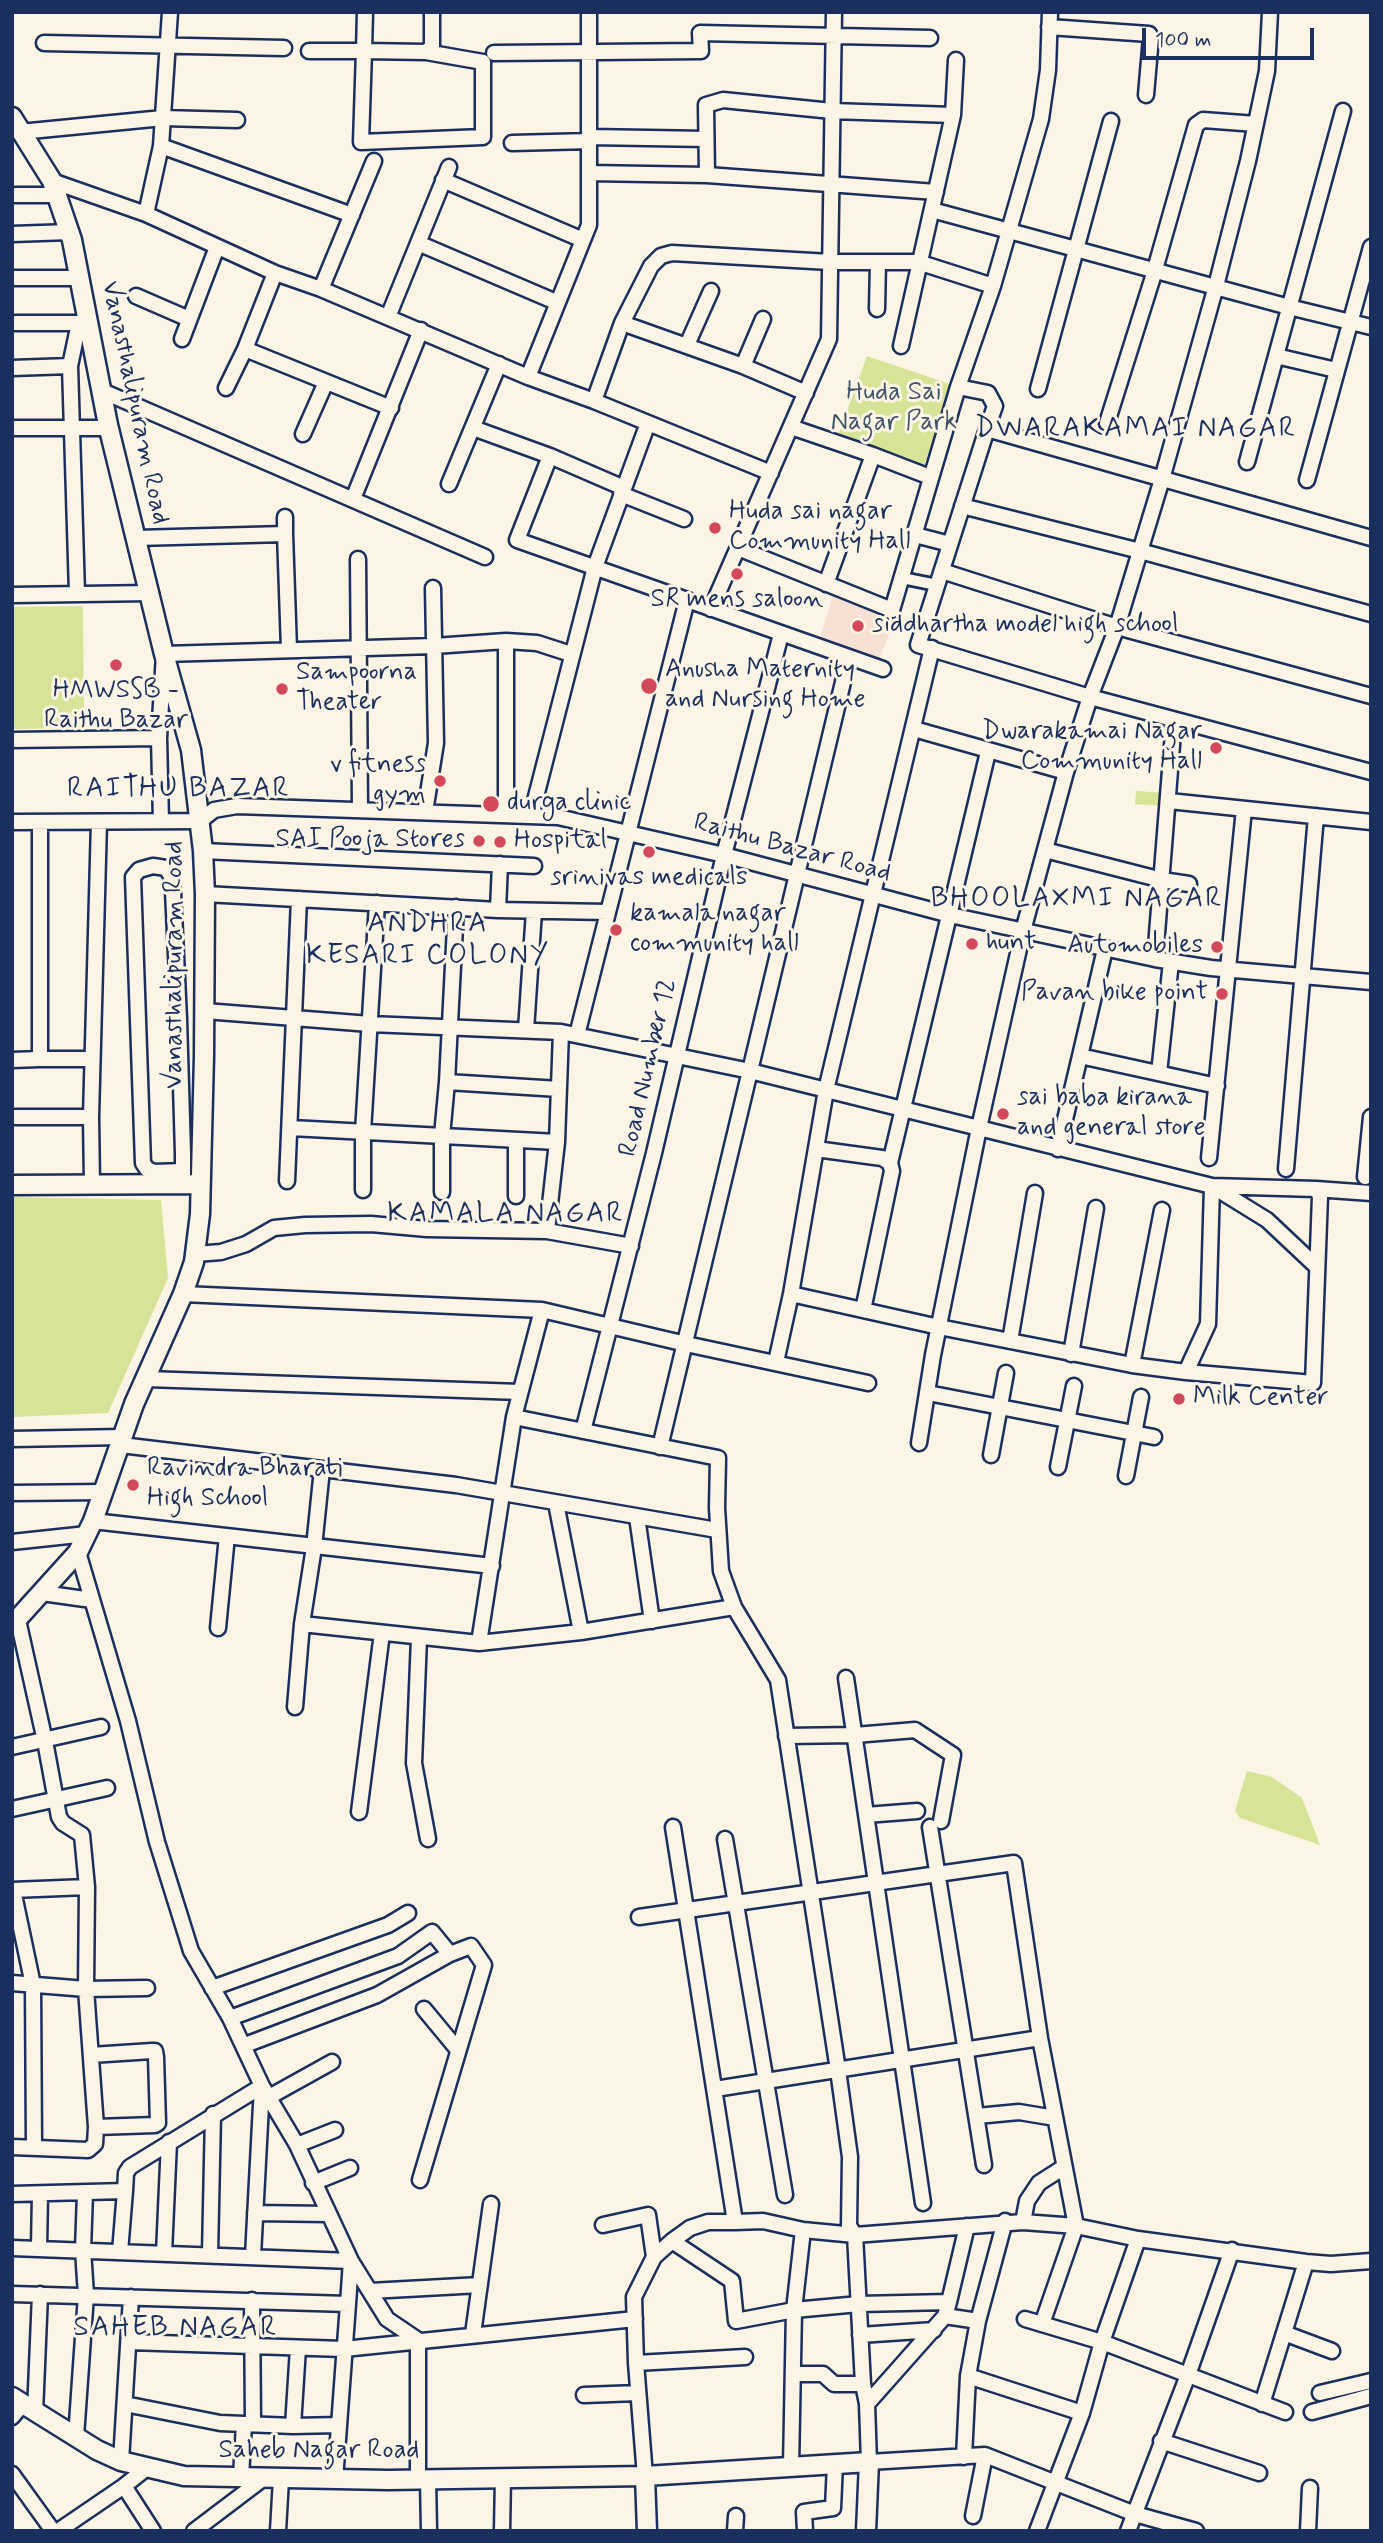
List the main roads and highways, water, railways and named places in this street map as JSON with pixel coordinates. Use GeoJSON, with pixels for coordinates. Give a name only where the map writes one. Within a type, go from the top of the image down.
{"type":"FeatureCollection","features":[{"type":"Feature","properties":{"kind":"place","name":"Huda sai nagar Community Hall"},"geometry":{"type":"Point","coordinates":[715,528]}},
{"type":"Feature","properties":{"kind":"place","name":"SR mens saloon"},"geometry":{"type":"Point","coordinates":[737,574]}},
{"type":"Feature","properties":{"kind":"place","name":"siddhartha model high school"},"geometry":{"type":"Point","coordinates":[858,626]}},
{"type":"Feature","properties":{"kind":"place","name":"HMWSSB - Raithu Bazar"},"geometry":{"type":"Point","coordinates":[116,665]}},
{"type":"Feature","properties":{"kind":"place","name":"Anusha Maternity and Nursing Home"},"geometry":{"type":"Point","coordinates":[649,686]}},
{"type":"Feature","properties":{"kind":"place","name":"Sampoorna Theater"},"geometry":{"type":"Point","coordinates":[282,689]}},
{"type":"Feature","properties":{"kind":"place","name":"Dwarakamai Nagar Community Hall"},"geometry":{"type":"Point","coordinates":[1216,748]}},
{"type":"Feature","properties":{"kind":"place","name":"v fitness gym"},"geometry":{"type":"Point","coordinates":[440,781]}},
{"type":"Feature","properties":{"kind":"place","name":"durga clinic"},"geometry":{"type":"Point","coordinates":[491,804]}},
{"type":"Feature","properties":{"kind":"place","name":"SAI Pooja Stores"},"geometry":{"type":"Point","coordinates":[479,841]}},
{"type":"Feature","properties":{"kind":"place","name":"Hospital"},"geometry":{"type":"Point","coordinates":[500,842]}},
{"type":"Feature","properties":{"kind":"place","name":"srinivas medicals"},"geometry":{"type":"Point","coordinates":[649,852]}},
{"type":"Feature","properties":{"kind":"place","name":"kamala nagar community hall"},"geometry":{"type":"Point","coordinates":[616,930]}},
{"type":"Feature","properties":{"kind":"place","name":"hunt"},"geometry":{"type":"Point","coordinates":[972,944]}},
{"type":"Feature","properties":{"kind":"place","name":"Automobiles"},"geometry":{"type":"Point","coordinates":[1217,947]}},
{"type":"Feature","properties":{"kind":"place","name":"Pavan bike point"},"geometry":{"type":"Point","coordinates":[1222,994]}},
{"type":"Feature","properties":{"kind":"place","name":"sai baba kirana and general store"},"geometry":{"type":"Point","coordinates":[1003,1114]}},
{"type":"Feature","properties":{"kind":"place","name":"Milk Center"},"geometry":{"type":"Point","coordinates":[1179,1399]}},
{"type":"Feature","properties":{"kind":"place","name":"Ravindra Bharati High School"},"geometry":{"type":"Point","coordinates":[133,1485]}},
{"type":"Feature","properties":{"kind":"district","name":"DWARAKAMAI NAGAR"},"geometry":{"type":"Point","coordinates":[1136,430]}},
{"type":"Feature","properties":{"kind":"district","name":"RAITHU BAZAR"},"geometry":{"type":"Point","coordinates":[179,790]}},
{"type":"Feature","properties":{"kind":"district","name":"BHOOLAXMI NAGAR"},"geometry":{"type":"Point","coordinates":[1077,900]}},
{"type":"Feature","properties":{"kind":"district","name":"ANDHRA KESARI COLONY"},"geometry":{"type":"Point","coordinates":[428,941]}},
{"type":"Feature","properties":{"kind":"district","name":"KAMALA NAGAR"},"geometry":{"type":"Point","coordinates":[506,1215]}},
{"type":"Feature","properties":{"kind":"district","name":"SAHEB NAGAR"},"geometry":{"type":"Point","coordinates":[176,2329]}},
{"type":"Feature","properties":{"kind":"park label","name":"Huda Sai Nagar Park"},"geometry":{"type":"Point","coordinates":[894,409]}}]}
